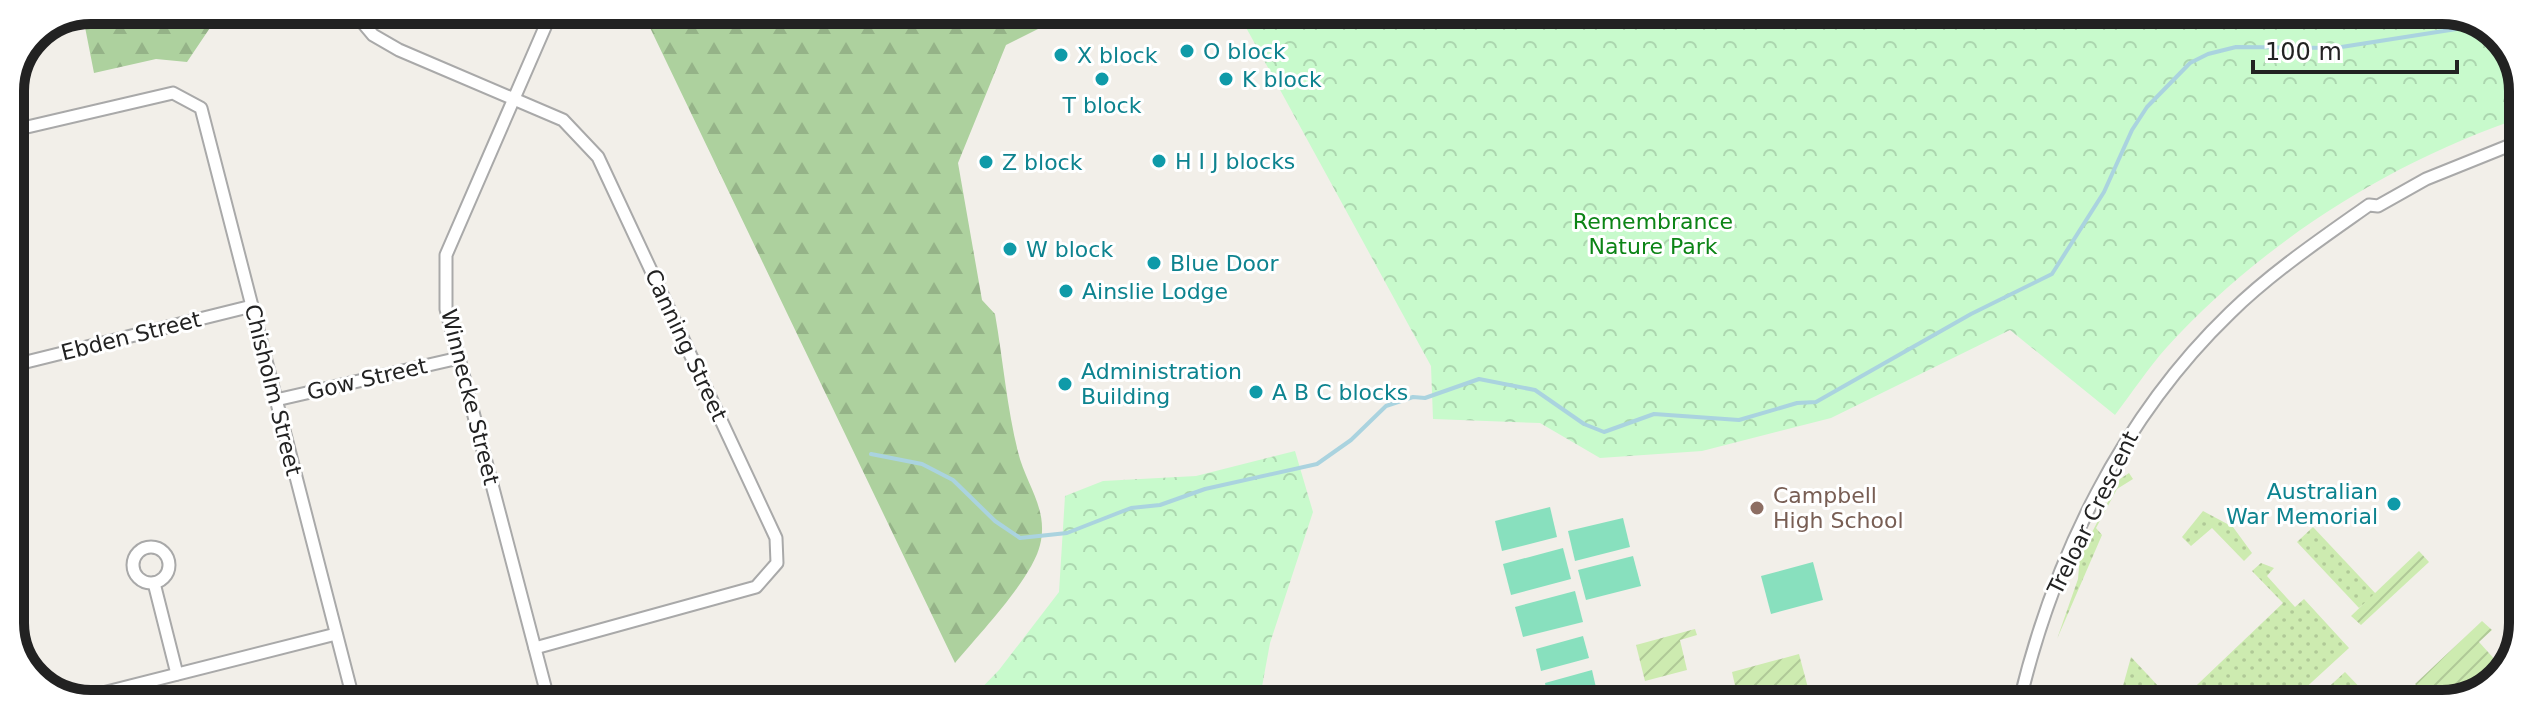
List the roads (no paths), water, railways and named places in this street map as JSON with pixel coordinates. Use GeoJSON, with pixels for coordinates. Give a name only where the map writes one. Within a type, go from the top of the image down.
{"type":"FeatureCollection","features":[{"type":"Feature","properties":{"kind":"street","name":"Canning Street"},"geometry":{"type":"LineString","coordinates":[[364,24],[373,35],[399,50],[563,120],[598,157],[778,549],[777,563],[756,587],[535,648]]}},
{"type":"Feature","properties":{"kind":"street","name":"Winnecke Street"},"geometry":{"type":"LineString","coordinates":[[546,690],[446,309],[446,255],[547,24]]}},
{"type":"Feature","properties":{"kind":"street","name":"Chisholm Street"},"geometry":{"type":"LineString","coordinates":[[24,128],[173,93],[201,108],[351,690]]}},
{"type":"Feature","properties":{"kind":"street","name":"Treloar Crescent"},"geometry":{"type":"LineString","coordinates":[[2023,690],[2038,635],[2067,559],[2121,451],[2144,411],[2231,311],[2312,244],[2369,205],[2378,206],[2426,179],[2509,146]]}},
{"type":"Feature","properties":{"kind":"street","name":"Ebden Street"},"geometry":{"type":"LineString","coordinates":[[24,363],[252,306]]}},
{"type":"Feature","properties":{"kind":"street","name":"Gow Street"},"geometry":{"type":"LineString","coordinates":[[276,400],[459,358]]}},
{"type":"Feature","properties":{"kind":"street"},"geometry":{"type":"LineString","coordinates":[[154,583],[177,674]]}},
{"type":"Feature","properties":{"kind":"street"},"geometry":{"type":"LineString","coordinates":[[114,690],[336,634]]}},
{"type":"Feature","properties":{"kind":"waterway"},"geometry":{"type":"LineString","coordinates":[[871,454],[922,464],[953,480],[995,521],[1020,538],[1067,533],[1131,508],[1160,505],[1205,489],[1317,464],[1351,440],[1386,406],[1413,397],[1425,398],[1479,379],[1535,390],[1584,424],[1604,432],[1654,414],[1739,420],[1797,403],[1816,402],[1971,314],[2052,274],[2104,192],[2132,130],[2147,107],[2190,63],[2208,54],[2236,47],[2335,48],[2465,28]]}},
{"type":"Feature","properties":{"kind":"place","name":"O block"},"geometry":{"type":"Point","coordinates":[1187,51]}},
{"type":"Feature","properties":{"kind":"place","name":"X block"},"geometry":{"type":"Point","coordinates":[1061,55]}},
{"type":"Feature","properties":{"kind":"place","name":"T block"},"geometry":{"type":"Point","coordinates":[1102,79]}},
{"type":"Feature","properties":{"kind":"place","name":"K block"},"geometry":{"type":"Point","coordinates":[1226,79]}},
{"type":"Feature","properties":{"kind":"place","name":"H I J blocks"},"geometry":{"type":"Point","coordinates":[1159,161]}},
{"type":"Feature","properties":{"kind":"place","name":"Z block"},"geometry":{"type":"Point","coordinates":[986,162]}},
{"type":"Feature","properties":{"kind":"place","name":"W block"},"geometry":{"type":"Point","coordinates":[1010,249]}},
{"type":"Feature","properties":{"kind":"place","name":"Blue Door"},"geometry":{"type":"Point","coordinates":[1154,263]}},
{"type":"Feature","properties":{"kind":"place","name":"Ainslie Lodge"},"geometry":{"type":"Point","coordinates":[1066,291]}},
{"type":"Feature","properties":{"kind":"place","name":"Administration Building"},"geometry":{"type":"Point","coordinates":[1065,384]}},
{"type":"Feature","properties":{"kind":"place","name":"A B C blocks"},"geometry":{"type":"Point","coordinates":[1256,392]}},
{"type":"Feature","properties":{"kind":"place","name":"Australian War Memorial"},"geometry":{"type":"Point","coordinates":[2394,504]}},
{"type":"Feature","properties":{"kind":"place","name":"Campbell High School"},"geometry":{"type":"Point","coordinates":[1757,508]}},
{"type":"Feature","properties":{"kind":"park label","name":"Remembrance Nature Park"},"geometry":{"type":"Point","coordinates":[1653,234]}}]}
